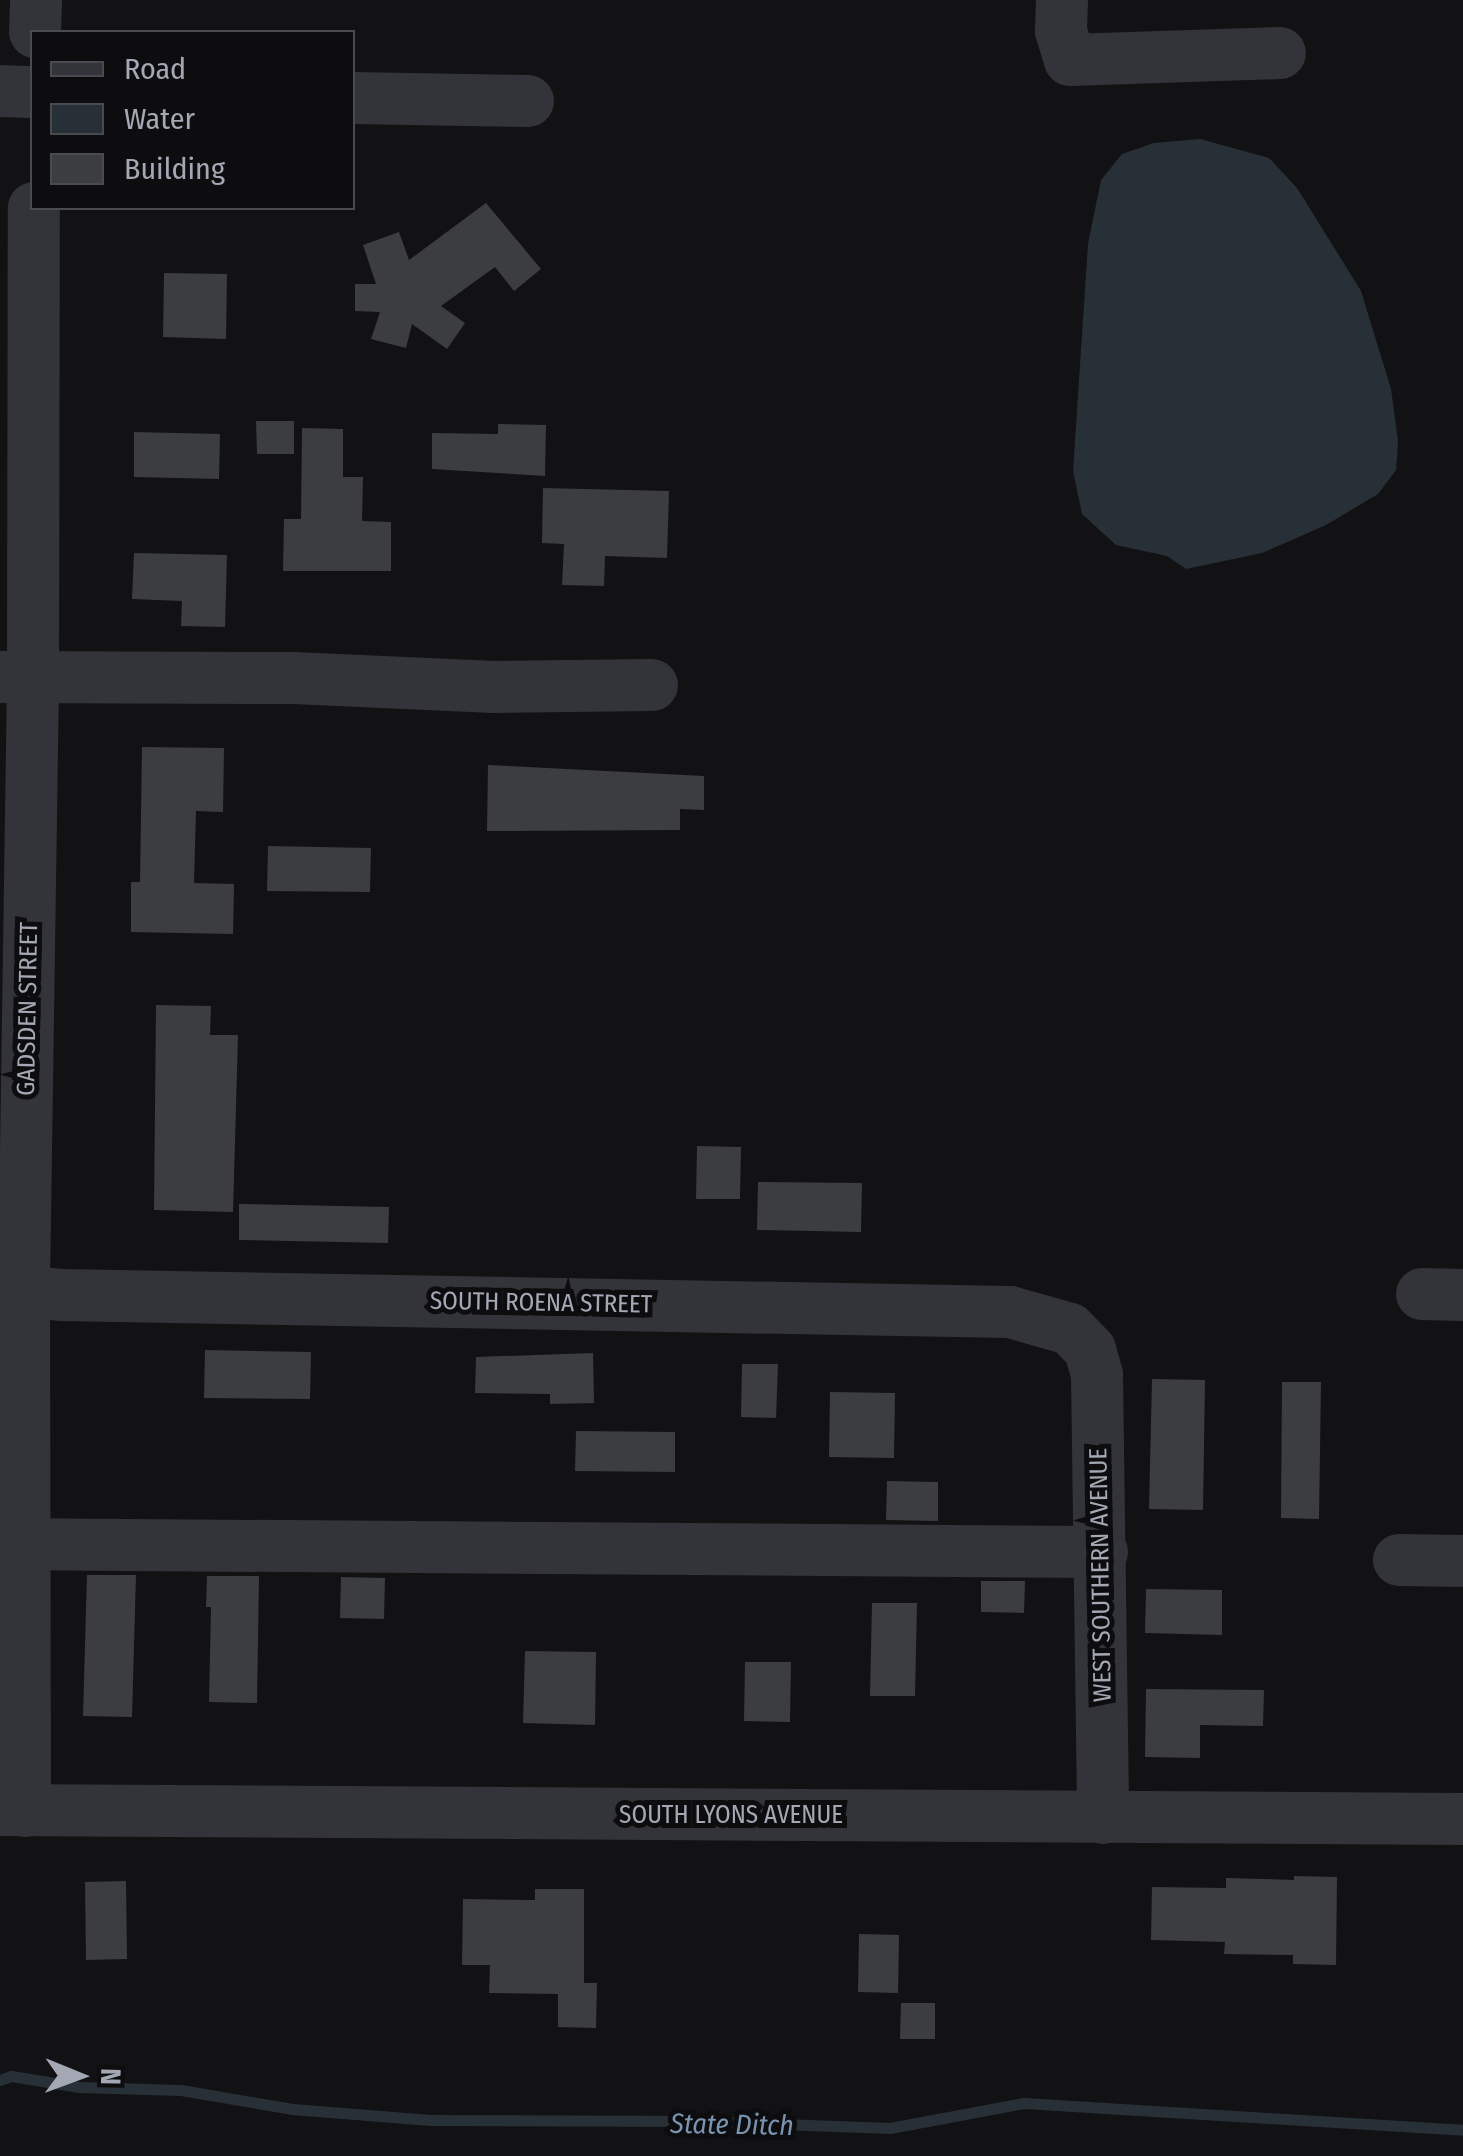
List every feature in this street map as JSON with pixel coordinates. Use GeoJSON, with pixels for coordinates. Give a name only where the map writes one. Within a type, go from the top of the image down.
{"type":"FeatureCollection","features":[{"type":"Feature","properties":{"kind":"street"},"geometry":{"type":"LineString","coordinates":[[35,30],[36,0]]}},
{"type":"Feature","properties":{"kind":"street"},"geometry":{"type":"LineString","coordinates":[[1061,15],[1070,60],[1280,53]]}},
{"type":"Feature","properties":{"kind":"street"},"geometry":{"type":"LineString","coordinates":[[0,91],[30,92]]}},
{"type":"Feature","properties":{"kind":"street"},"geometry":{"type":"LineString","coordinates":[[355,98],[528,101]]}},
{"type":"Feature","properties":{"kind":"street","name":"GADSDEN STREET"},"geometry":{"type":"LineString","coordinates":[[12,1810],[16,677],[34,210]]}},
{"type":"Feature","properties":{"kind":"street"},"geometry":{"type":"LineString","coordinates":[[16,677],[294,678],[494,687],[652,685]]}},
{"type":"Feature","properties":{"kind":"street","name":"SOUTH ROENA STREET"},"geometry":{"type":"LineString","coordinates":[[12,1281],[61,1295],[1010,1312],[1050,1320],[1080,1336]]}},
{"type":"Feature","properties":{"kind":"street","name":"WEST SOUTHERN AVENUE"},"geometry":{"type":"LineString","coordinates":[[1080,1336],[1090,1350],[1096,1375],[1102,1552],[1103,1818]]}},
{"type":"Feature","properties":{"kind":"street"},"geometry":{"type":"LineString","coordinates":[[11,1546],[242,1544],[1102,1552]]}},
{"type":"Feature","properties":{"kind":"street"},"geometry":{"type":"LineString","coordinates":[[1399,1560],[1463,1561]]}},
{"type":"Feature","properties":{"kind":"street","name":"SOUTH LYONS AVENUE"},"geometry":{"type":"LineString","coordinates":[[12,1810],[1463,1820]]}},
{"type":"Feature","properties":{"kind":"water"},"geometry":{"type":"Polygon","coordinates":[[[1200,139],[1269,158],[1297,188],[1361,291],[1391,389],[1398,441],[1396,470],[1378,494],[1326,525],[1262,553],[1186,569],[1167,556],[1116,545],[1082,514],[1073,471],[1088,244],[1101,180],[1122,154],[1154,143],[1200,139]]]}},
{"type":"Feature","properties":{"kind":"building"},"geometry":{"type":"Polygon","coordinates":[[[486,203],[541,269],[514,291],[495,267],[441,306],[465,323],[447,349],[412,324],[406,348],[371,339],[380,312],[355,311],[355,284],[376,284],[363,245],[399,232],[409,260],[486,203]]]}},
{"type":"Feature","properties":{"kind":"building"},"geometry":{"type":"Polygon","coordinates":[[[164,273],[227,274],[226,339],[163,337],[164,273]]]}},
{"type":"Feature","properties":{"kind":"building"},"geometry":{"type":"Polygon","coordinates":[[[256,421],[294,421],[294,454],[257,454],[256,421]]]}},
{"type":"Feature","properties":{"kind":"building"},"geometry":{"type":"Polygon","coordinates":[[[498,424],[546,425],[545,476],[432,469],[432,433],[498,434],[498,424]]]}},
{"type":"Feature","properties":{"kind":"building"},"geometry":{"type":"Polygon","coordinates":[[[302,428],[343,429],[343,477],[363,477],[362,521],[391,522],[391,571],[283,571],[284,519],[301,519],[302,428]]]}},
{"type":"Feature","properties":{"kind":"building"},"geometry":{"type":"Polygon","coordinates":[[[134,432],[220,434],[219,479],[134,477],[134,432]]]}},
{"type":"Feature","properties":{"kind":"building"},"geometry":{"type":"Polygon","coordinates":[[[543,488],[669,491],[667,558],[605,556],[604,586],[562,585],[564,544],[542,543],[543,488]]]}},
{"type":"Feature","properties":{"kind":"building"},"geometry":{"type":"Polygon","coordinates":[[[134,553],[227,555],[225,627],[181,626],[182,601],[132,599],[134,553]]]}},
{"type":"Feature","properties":{"kind":"building"},"geometry":{"type":"Polygon","coordinates":[[[142,747],[224,748],[223,812],[196,811],[194,883],[234,884],[233,934],[131,932],[131,882],[140,882],[142,747]]]}},
{"type":"Feature","properties":{"kind":"building"},"geometry":{"type":"Polygon","coordinates":[[[488,765],[704,776],[704,810],[680,809],[680,830],[487,831],[488,765]]]}},
{"type":"Feature","properties":{"kind":"building"},"geometry":{"type":"Polygon","coordinates":[[[268,846],[371,848],[370,892],[267,891],[268,846]]]}},
{"type":"Feature","properties":{"kind":"building"},"geometry":{"type":"Polygon","coordinates":[[[156,1005],[211,1006],[210,1035],[238,1035],[233,1212],[154,1210],[156,1005]]]}},
{"type":"Feature","properties":{"kind":"building"},"geometry":{"type":"Polygon","coordinates":[[[697,1146],[741,1147],[740,1199],[696,1199],[697,1146]]]}},
{"type":"Feature","properties":{"kind":"building"},"geometry":{"type":"Polygon","coordinates":[[[758,1182],[862,1183],[861,1232],[757,1230],[758,1182]]]}},
{"type":"Feature","properties":{"kind":"building"},"geometry":{"type":"Polygon","coordinates":[[[239,1204],[389,1207],[388,1243],[239,1240],[239,1204]]]}},
{"type":"Feature","properties":{"kind":"building"},"geometry":{"type":"Polygon","coordinates":[[[205,1350],[311,1352],[310,1399],[204,1398],[205,1350]]]}},
{"type":"Feature","properties":{"kind":"building"},"geometry":{"type":"Polygon","coordinates":[[[593,1353],[594,1403],[550,1404],[550,1394],[475,1393],[476,1357],[593,1353]]]}},
{"type":"Feature","properties":{"kind":"building"},"geometry":{"type":"Polygon","coordinates":[[[742,1364],[778,1364],[776,1418],[741,1417],[742,1364]]]}},
{"type":"Feature","properties":{"kind":"building"},"geometry":{"type":"Polygon","coordinates":[[[1152,1379],[1205,1380],[1203,1510],[1149,1509],[1152,1379]]]}},
{"type":"Feature","properties":{"kind":"building"},"geometry":{"type":"Polygon","coordinates":[[[1282,1382],[1321,1382],[1319,1519],[1281,1518],[1282,1382]]]}},
{"type":"Feature","properties":{"kind":"building"},"geometry":{"type":"Polygon","coordinates":[[[830,1392],[895,1393],[894,1458],[829,1457],[830,1392]]]}},
{"type":"Feature","properties":{"kind":"building"},"geometry":{"type":"Polygon","coordinates":[[[576,1431],[675,1432],[675,1472],[575,1471],[576,1431]]]}},
{"type":"Feature","properties":{"kind":"building"},"geometry":{"type":"Polygon","coordinates":[[[887,1481],[938,1482],[938,1521],[886,1520],[887,1481]]]}},
{"type":"Feature","properties":{"kind":"building"},"geometry":{"type":"Polygon","coordinates":[[[87,1575],[136,1575],[132,1717],[83,1716],[87,1575]]]}},
{"type":"Feature","properties":{"kind":"building"},"geometry":{"type":"Polygon","coordinates":[[[207,1576],[259,1576],[257,1703],[209,1702],[211,1607],[206,1607],[207,1576]]]}},
{"type":"Feature","properties":{"kind":"building"},"geometry":{"type":"Polygon","coordinates":[[[341,1577],[385,1578],[384,1619],[340,1618],[341,1577]]]}},
{"type":"Feature","properties":{"kind":"building"},"geometry":{"type":"Polygon","coordinates":[[[981,1581],[1025,1581],[1024,1613],[981,1612],[981,1581]]]}},
{"type":"Feature","properties":{"kind":"building"},"geometry":{"type":"Polygon","coordinates":[[[1146,1589],[1222,1590],[1222,1635],[1145,1633],[1146,1589]]]}},
{"type":"Feature","properties":{"kind":"building"},"geometry":{"type":"Polygon","coordinates":[[[872,1603],[917,1603],[915,1696],[870,1696],[872,1603]]]}},
{"type":"Feature","properties":{"kind":"building"},"geometry":{"type":"Polygon","coordinates":[[[525,1651],[596,1652],[595,1725],[523,1723],[525,1651]]]}},
{"type":"Feature","properties":{"kind":"building"},"geometry":{"type":"Polygon","coordinates":[[[745,1662],[791,1662],[790,1722],[744,1721],[745,1662]]]}},
{"type":"Feature","properties":{"kind":"building"},"geometry":{"type":"Polygon","coordinates":[[[1146,1689],[1264,1690],[1263,1726],[1200,1725],[1200,1758],[1145,1757],[1146,1689]]]}},
{"type":"Feature","properties":{"kind":"building"},"geometry":{"type":"Polygon","coordinates":[[[1294,1876],[1337,1877],[1336,1965],[1293,1964],[1293,1955],[1224,1954],[1225,1942],[1151,1940],[1152,1887],[1226,1888],[1226,1878],[1294,1880],[1294,1876]]]}},
{"type":"Feature","properties":{"kind":"building"},"geometry":{"type":"Polygon","coordinates":[[[126,1881],[127,1959],[86,1960],[85,1882],[126,1881]]]}},
{"type":"Feature","properties":{"kind":"building"},"geometry":{"type":"Polygon","coordinates":[[[535,1889],[584,1889],[584,1983],[597,1983],[596,2028],[558,2027],[558,1994],[489,1993],[490,1965],[462,1965],[463,1899],[535,1900],[535,1889]]]}},
{"type":"Feature","properties":{"kind":"building"},"geometry":{"type":"Polygon","coordinates":[[[859,1934],[899,1935],[898,1993],[858,1992],[859,1934]]]}},
{"type":"Feature","properties":{"kind":"building"},"geometry":{"type":"Polygon","coordinates":[[[901,2003],[935,2003],[935,2039],[900,2039],[901,2003]]]}},
{"type":"Feature","properties":{"kind":"waterway","name":"State Ditch"},"geometry":{"type":"LineString","coordinates":[[0,2080],[11,2076],[79,2087],[181,2090],[292,2109],[431,2120],[697,2121],[890,2128],[1024,2103],[1463,2130]]}}]}
